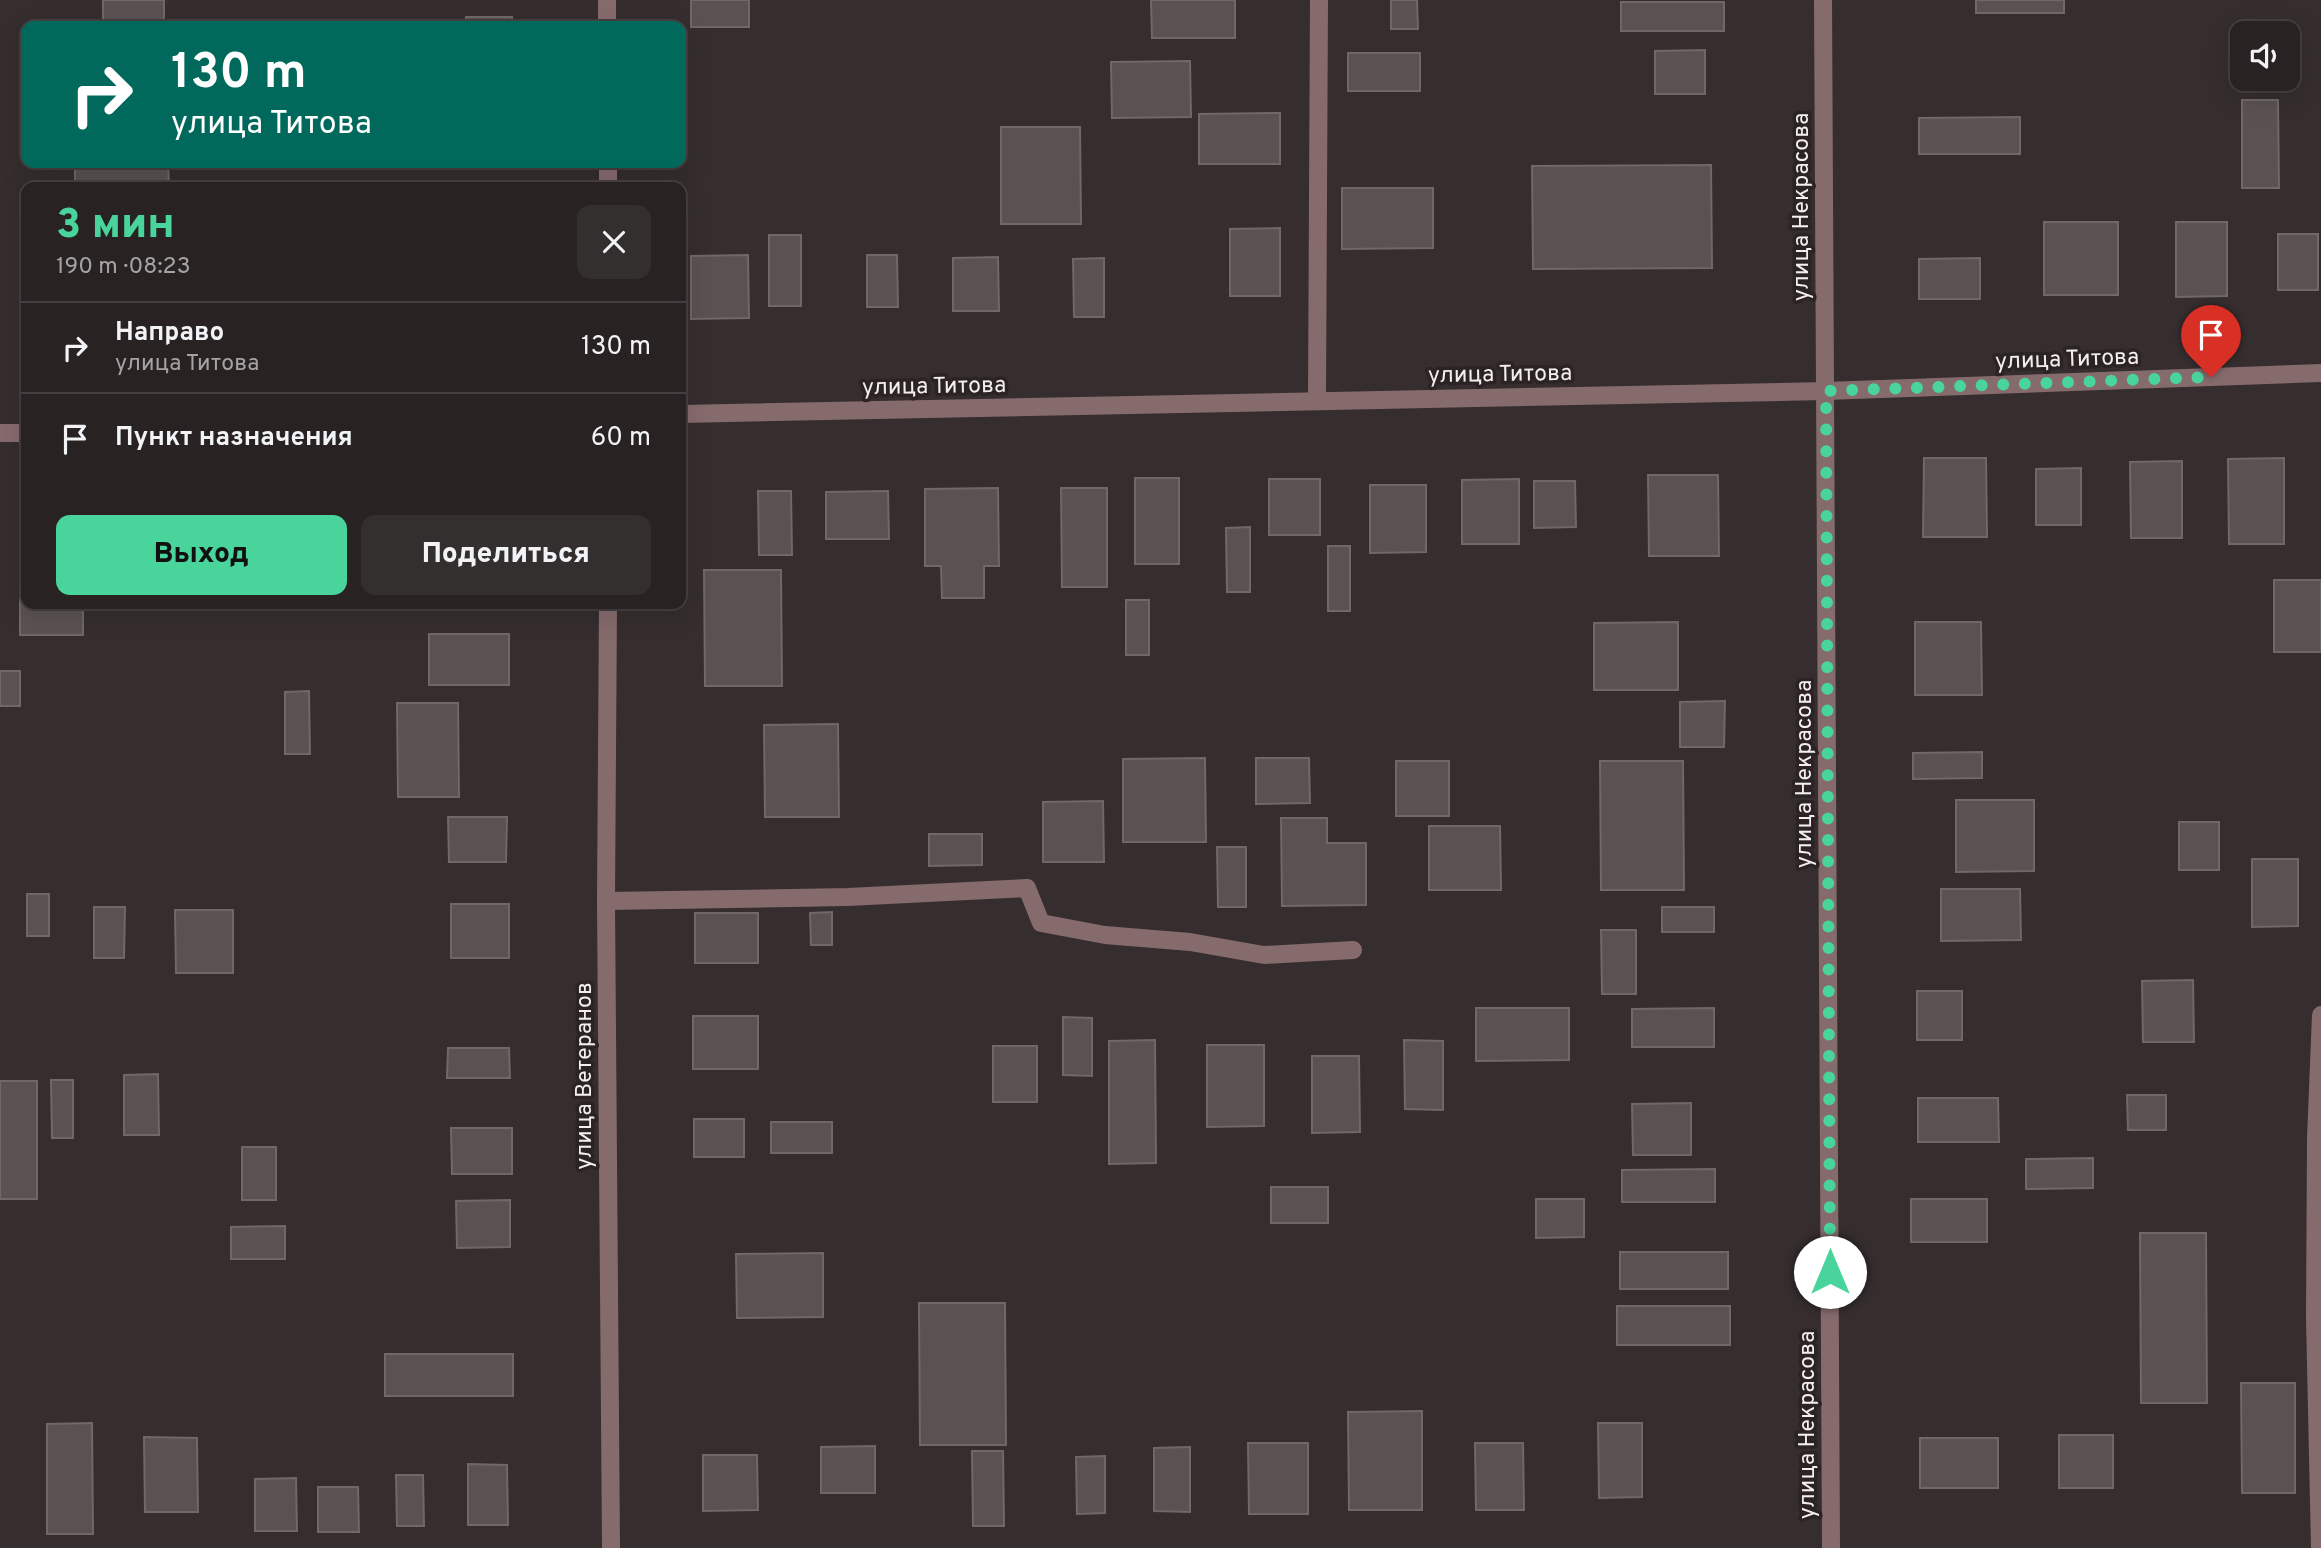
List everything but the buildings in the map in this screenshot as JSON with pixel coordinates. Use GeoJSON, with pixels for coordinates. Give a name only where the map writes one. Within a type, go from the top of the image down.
{"type":"FeatureCollection","features":[{"type":"Feature","properties":{"kind":"street"},"geometry":{"type":"LineString","coordinates":[[607,0],[607,21]]}},
{"type":"Feature","properties":{"kind":"street"},"geometry":{"type":"LineString","coordinates":[[1317,401],[1319,0]]}},
{"type":"Feature","properties":{"kind":"street","name":"улица Некрасова"},"geometry":{"type":"LineString","coordinates":[[1823,0],[1831,1548]]}},
{"type":"Feature","properties":{"kind":"street","name":"улица Титова"},"geometry":{"type":"LineString","coordinates":[[686,414],[1826,391],[2321,373]]}},
{"type":"Feature","properties":{"kind":"street"},"geometry":{"type":"LineString","coordinates":[[0,433],[21,433]]}},
{"type":"Feature","properties":{"kind":"street","name":"улица Ветеранов"},"geometry":{"type":"LineString","coordinates":[[608,609],[606,901],[611,1548]]}},
{"type":"Feature","properties":{"kind":"street"},"geometry":{"type":"LineString","coordinates":[[606,901],[848,897],[1027,888],[1041,923],[1105,935],[1190,942],[1264,956],[1353,950]]}},
{"type":"Feature","properties":{"kind":"street"},"geometry":{"type":"LineString","coordinates":[[2320,1548],[2315,1318],[2316,1138],[2321,1015]]}},
{"type":"Feature","properties":{"kind":"route"},"geometry":{"type":"LineString","coordinates":[[1830,1272],[1826,391],[2211,377]]}}]}
